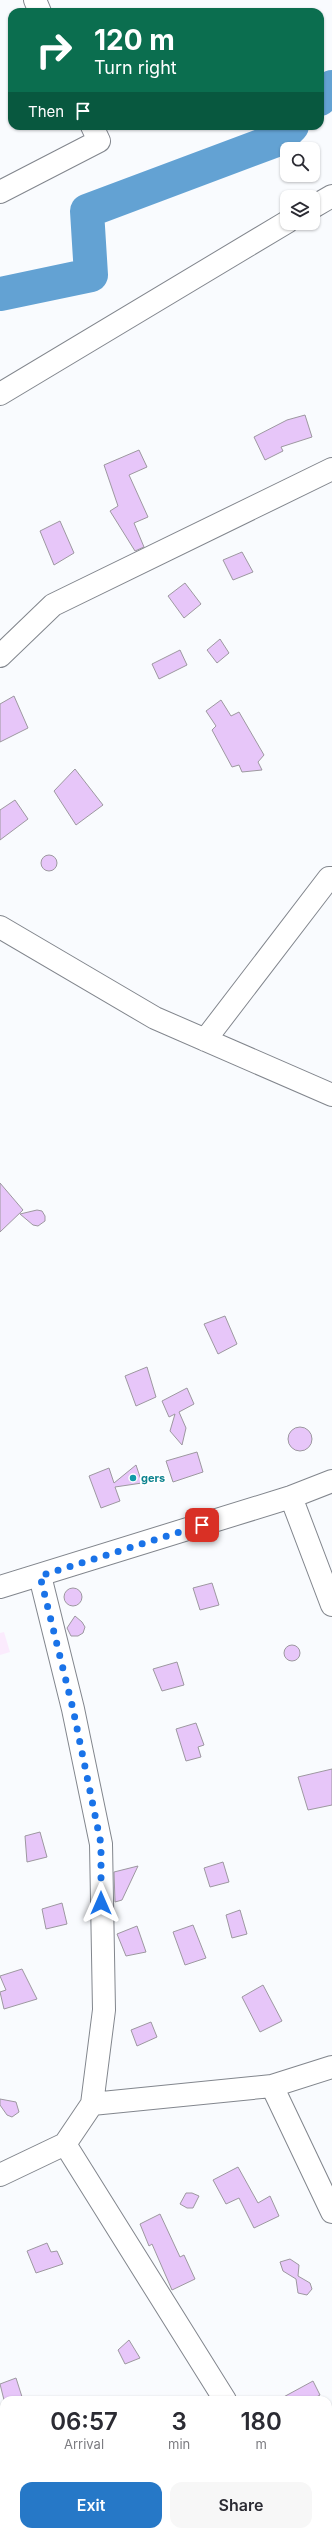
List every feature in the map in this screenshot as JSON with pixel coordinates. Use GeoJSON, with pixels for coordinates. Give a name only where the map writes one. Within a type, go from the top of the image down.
{"type":"FeatureCollection","features":[{"type":"Feature","properties":{"kind":"street"},"geometry":{"type":"LineString","coordinates":[[0,192],[99,141],[94,130]]}},
{"type":"Feature","properties":{"kind":"street"},"geometry":{"type":"LineString","coordinates":[[320,203],[332,196]]}},
{"type":"Feature","properties":{"kind":"street"},"geometry":{"type":"LineString","coordinates":[[0,394],[280,226]]}},
{"type":"Feature","properties":{"kind":"street"},"geometry":{"type":"LineString","coordinates":[[0,656],[53,605],[332,469]]}},
{"type":"Feature","properties":{"kind":"street"},"geometry":{"type":"LineString","coordinates":[[205,1040],[329,878],[332,878]]}},
{"type":"Feature","properties":{"kind":"street"},"geometry":{"type":"LineString","coordinates":[[0,927],[154,1018],[332,1095]]}},
{"type":"Feature","properties":{"kind":"street"},"geometry":{"type":"LineString","coordinates":[[0,1587],[40,1576],[291,1497],[332,1481]]}},
{"type":"Feature","properties":{"kind":"street"},"geometry":{"type":"LineString","coordinates":[[291,1497],[332,1604]]}},
{"type":"Feature","properties":{"kind":"street"},"geometry":{"type":"LineString","coordinates":[[0,2175],[65,2144],[92,2104],[104,2010],[101,1844],[73,1709],[40,1576]]}},
{"type":"Feature","properties":{"kind":"street"},"geometry":{"type":"LineString","coordinates":[[92,2104],[272,2086],[332,2067]]}},
{"type":"Feature","properties":{"kind":"street"},"geometry":{"type":"LineString","coordinates":[[272,2086],[332,2212]]}},
{"type":"Feature","properties":{"kind":"street"},"geometry":{"type":"LineString","coordinates":[[65,2144],[222,2396]]}},
{"type":"Feature","properties":{"kind":"shaded area"},"geometry":{"type":"Polygon","coordinates":[[[4,1632],[10,1652],[0,1655],[0,1633],[4,1632]]]}},
{"type":"Feature","properties":{"kind":"building"},"geometry":{"type":"Polygon","coordinates":[[[305,415],[312,437],[281,447],[283,451],[265,460],[254,437],[287,420],[305,415]]]}},
{"type":"Feature","properties":{"kind":"building"},"geometry":{"type":"Polygon","coordinates":[[[139,450],[147,467],[129,475],[148,517],[134,523],[144,547],[135,551],[110,511],[118,506],[104,465],[139,450]]]}},
{"type":"Feature","properties":{"kind":"building"},"geometry":{"type":"Polygon","coordinates":[[[60,521],[74,553],[54,565],[40,531],[60,521]]]}},
{"type":"Feature","properties":{"kind":"building"},"geometry":{"type":"Polygon","coordinates":[[[242,552],[253,572],[233,580],[223,560],[242,552]]]}},
{"type":"Feature","properties":{"kind":"building"},"geometry":{"type":"Polygon","coordinates":[[[185,583],[201,604],[184,618],[168,596],[185,583]]]}},
{"type":"Feature","properties":{"kind":"building"},"geometry":{"type":"Polygon","coordinates":[[[220,639],[229,653],[217,663],[207,650],[220,639]]]}},
{"type":"Feature","properties":{"kind":"building"},"geometry":{"type":"Polygon","coordinates":[[[180,650],[187,665],[159,679],[152,664],[180,650]]]}},
{"type":"Feature","properties":{"kind":"building"},"geometry":{"type":"Polygon","coordinates":[[[14,696],[28,728],[0,742],[0,704],[14,696]]]}},
{"type":"Feature","properties":{"kind":"building"},"geometry":{"type":"Polygon","coordinates":[[[221,700],[231,716],[239,712],[264,755],[258,762],[262,770],[242,772],[239,765],[232,767],[212,730],[216,726],[206,711],[221,700]]]}},
{"type":"Feature","properties":{"kind":"building"},"geometry":{"type":"Polygon","coordinates":[[[75,769],[103,805],[76,825],[54,791],[75,769]]]}},
{"type":"Feature","properties":{"kind":"building"},"geometry":{"type":"Polygon","coordinates":[[[15,800],[28,819],[0,840],[0,810],[15,800]]]}},
{"type":"Feature","properties":{"kind":"building"},"geometry":{"type":"Polygon","coordinates":[[[49,855],[55,857],[57,863],[55,869],[49,871],[43,869],[41,863],[43,857],[49,855]]]}},
{"type":"Feature","properties":{"kind":"building"},"geometry":{"type":"Polygon","coordinates":[[[0,1183],[23,1210],[0,1232],[0,1183]]]}},
{"type":"Feature","properties":{"kind":"building"},"geometry":{"type":"Polygon","coordinates":[[[37,1210],[42,1211],[45,1216],[45,1221],[38,1226],[33,1225],[20,1214],[37,1210]]]}},
{"type":"Feature","properties":{"kind":"building"},"geometry":{"type":"Polygon","coordinates":[[[225,1316],[237,1344],[218,1354],[204,1324],[225,1316]]]}},
{"type":"Feature","properties":{"kind":"building"},"geometry":{"type":"Polygon","coordinates":[[[147,1367],[156,1397],[136,1406],[125,1376],[147,1367]]]}},
{"type":"Feature","properties":{"kind":"building"},"geometry":{"type":"Polygon","coordinates":[[[187,1388],[194,1404],[179,1412],[186,1428],[182,1445],[170,1431],[175,1414],[169,1417],[162,1401],[187,1388]]]}},
{"type":"Feature","properties":{"kind":"building"},"geometry":{"type":"Polygon","coordinates":[[[300,1427],[305,1428],[311,1434],[311,1444],[305,1450],[300,1451],[295,1450],[289,1444],[288,1439],[289,1434],[295,1428],[300,1427]]]}},
{"type":"Feature","properties":{"kind":"building"},"geometry":{"type":"Polygon","coordinates":[[[197,1452],[203,1472],[173,1482],[166,1461],[197,1452]]]}},
{"type":"Feature","properties":{"kind":"building"},"geometry":{"type":"Polygon","coordinates":[[[136,1465],[142,1483],[115,1487],[120,1501],[101,1508],[89,1476],[109,1468],[114,1483],[136,1465]]]}},
{"type":"Feature","properties":{"kind":"building"},"geometry":{"type":"Polygon","coordinates":[[[212,1583],[219,1605],[200,1610],[193,1588],[212,1583]]]}},
{"type":"Feature","properties":{"kind":"building"},"geometry":{"type":"Polygon","coordinates":[[[73,1588],[79,1591],[82,1597],[79,1603],[73,1606],[67,1603],[64,1597],[67,1591],[73,1588]]]}},
{"type":"Feature","properties":{"kind":"building"},"geometry":{"type":"Polygon","coordinates":[[[75,1616],[85,1627],[83,1633],[78,1636],[71,1636],[67,1628],[75,1616]]]}},
{"type":"Feature","properties":{"kind":"building"},"geometry":{"type":"Polygon","coordinates":[[[289,1645],[295,1645],[300,1650],[298,1659],[295,1661],[289,1661],[284,1656],[284,1650],[289,1645]]]}},
{"type":"Feature","properties":{"kind":"building"},"geometry":{"type":"Polygon","coordinates":[[[177,1662],[184,1685],[162,1691],[153,1669],[177,1662]]]}},
{"type":"Feature","properties":{"kind":"building"},"geometry":{"type":"Polygon","coordinates":[[[196,1723],[204,1745],[198,1747],[201,1757],[186,1761],[176,1729],[196,1723]]]}},
{"type":"Feature","properties":{"kind":"building"},"geometry":{"type":"Polygon","coordinates":[[[332,1769],[332,1805],[308,1810],[298,1777],[332,1769]]]}},
{"type":"Feature","properties":{"kind":"building"},"geometry":{"type":"Polygon","coordinates":[[[40,1832],[47,1857],[27,1862],[25,1836],[40,1832]]]}},
{"type":"Feature","properties":{"kind":"building"},"geometry":{"type":"Polygon","coordinates":[[[223,1862],[229,1882],[210,1887],[204,1868],[223,1862]]]}},
{"type":"Feature","properties":{"kind":"building"},"geometry":{"type":"Polygon","coordinates":[[[138,1866],[122,1900],[115,1902],[114,1872],[138,1866]]]}},
{"type":"Feature","properties":{"kind":"building"},"geometry":{"type":"Polygon","coordinates":[[[62,1903],[67,1924],[46,1929],[42,1909],[62,1903]]]}},
{"type":"Feature","properties":{"kind":"building"},"geometry":{"type":"Polygon","coordinates":[[[240,1910],[247,1934],[232,1938],[226,1915],[240,1910]]]}},
{"type":"Feature","properties":{"kind":"building"},"geometry":{"type":"Polygon","coordinates":[[[193,1925],[206,1958],[185,1965],[173,1932],[193,1925]]]}},
{"type":"Feature","properties":{"kind":"building"},"geometry":{"type":"Polygon","coordinates":[[[137,1926],[146,1952],[126,1956],[117,1934],[137,1926]]]}},
{"type":"Feature","properties":{"kind":"building"},"geometry":{"type":"Polygon","coordinates":[[[22,1969],[37,1999],[4,2009],[0,1992],[6,1990],[0,1976],[22,1969]]]}},
{"type":"Feature","properties":{"kind":"building"},"geometry":{"type":"Polygon","coordinates":[[[263,1985],[282,2021],[260,2032],[242,1997],[263,1985]]]}},
{"type":"Feature","properties":{"kind":"building"},"geometry":{"type":"Polygon","coordinates":[[[151,2022],[157,2037],[137,2046],[131,2030],[151,2022]]]}},
{"type":"Feature","properties":{"kind":"building"},"geometry":{"type":"Polygon","coordinates":[[[0,2099],[16,2102],[19,2112],[12,2117],[7,2115],[0,2105],[0,2099]]]}},
{"type":"Feature","properties":{"kind":"building"},"geometry":{"type":"Polygon","coordinates":[[[238,2167],[258,2203],[270,2196],[279,2216],[254,2228],[239,2198],[226,2204],[213,2180],[238,2167]]]}},
{"type":"Feature","properties":{"kind":"building"},"geometry":{"type":"Polygon","coordinates":[[[186,2193],[192,2193],[199,2196],[193,2208],[187,2208],[180,2204],[186,2193]]]}},
{"type":"Feature","properties":{"kind":"building"},"geometry":{"type":"Polygon","coordinates":[[[160,2214],[180,2257],[184,2255],[195,2279],[172,2290],[152,2244],[149,2246],[140,2224],[160,2214]]]}},
{"type":"Feature","properties":{"kind":"building"},"geometry":{"type":"Polygon","coordinates":[[[47,2243],[51,2252],[57,2251],[63,2264],[36,2273],[27,2251],[47,2243]]]}},
{"type":"Feature","properties":{"kind":"building"},"geometry":{"type":"Polygon","coordinates":[[[290,2259],[299,2265],[298,2276],[310,2283],[312,2289],[307,2295],[298,2293],[296,2279],[283,2271],[280,2262],[290,2259]]]}},
{"type":"Feature","properties":{"kind":"building"},"geometry":{"type":"Polygon","coordinates":[[[129,2340],[140,2358],[125,2364],[118,2350],[129,2340]]]}},
{"type":"Feature","properties":{"kind":"building"},"geometry":{"type":"Polygon","coordinates":[[[16,2378],[22,2396],[3,2396],[0,2384],[16,2378]]]}},
{"type":"Feature","properties":{"kind":"building"},"geometry":{"type":"Polygon","coordinates":[[[313,2381],[320,2395],[318,2396],[285,2396],[313,2381]]]}},
{"type":"Feature","properties":{"kind":"waterway"},"geometry":{"type":"LineString","coordinates":[[324,95],[332,87]]}},
{"type":"Feature","properties":{"kind":"waterway"},"geometry":{"type":"LineString","coordinates":[[0,294],[91,275],[87,211],[279,139],[288,130]]}},
{"type":"Feature","properties":{"kind":"place","name":"gers"},"geometry":{"type":"Point","coordinates":[133,1478]}},
{"type":"Feature","properties":{"kind":"route"},"geometry":{"type":"LineString","coordinates":[[101,1903],[101,1844],[73,1709],[40,1576],[202,1525]]}}]}
